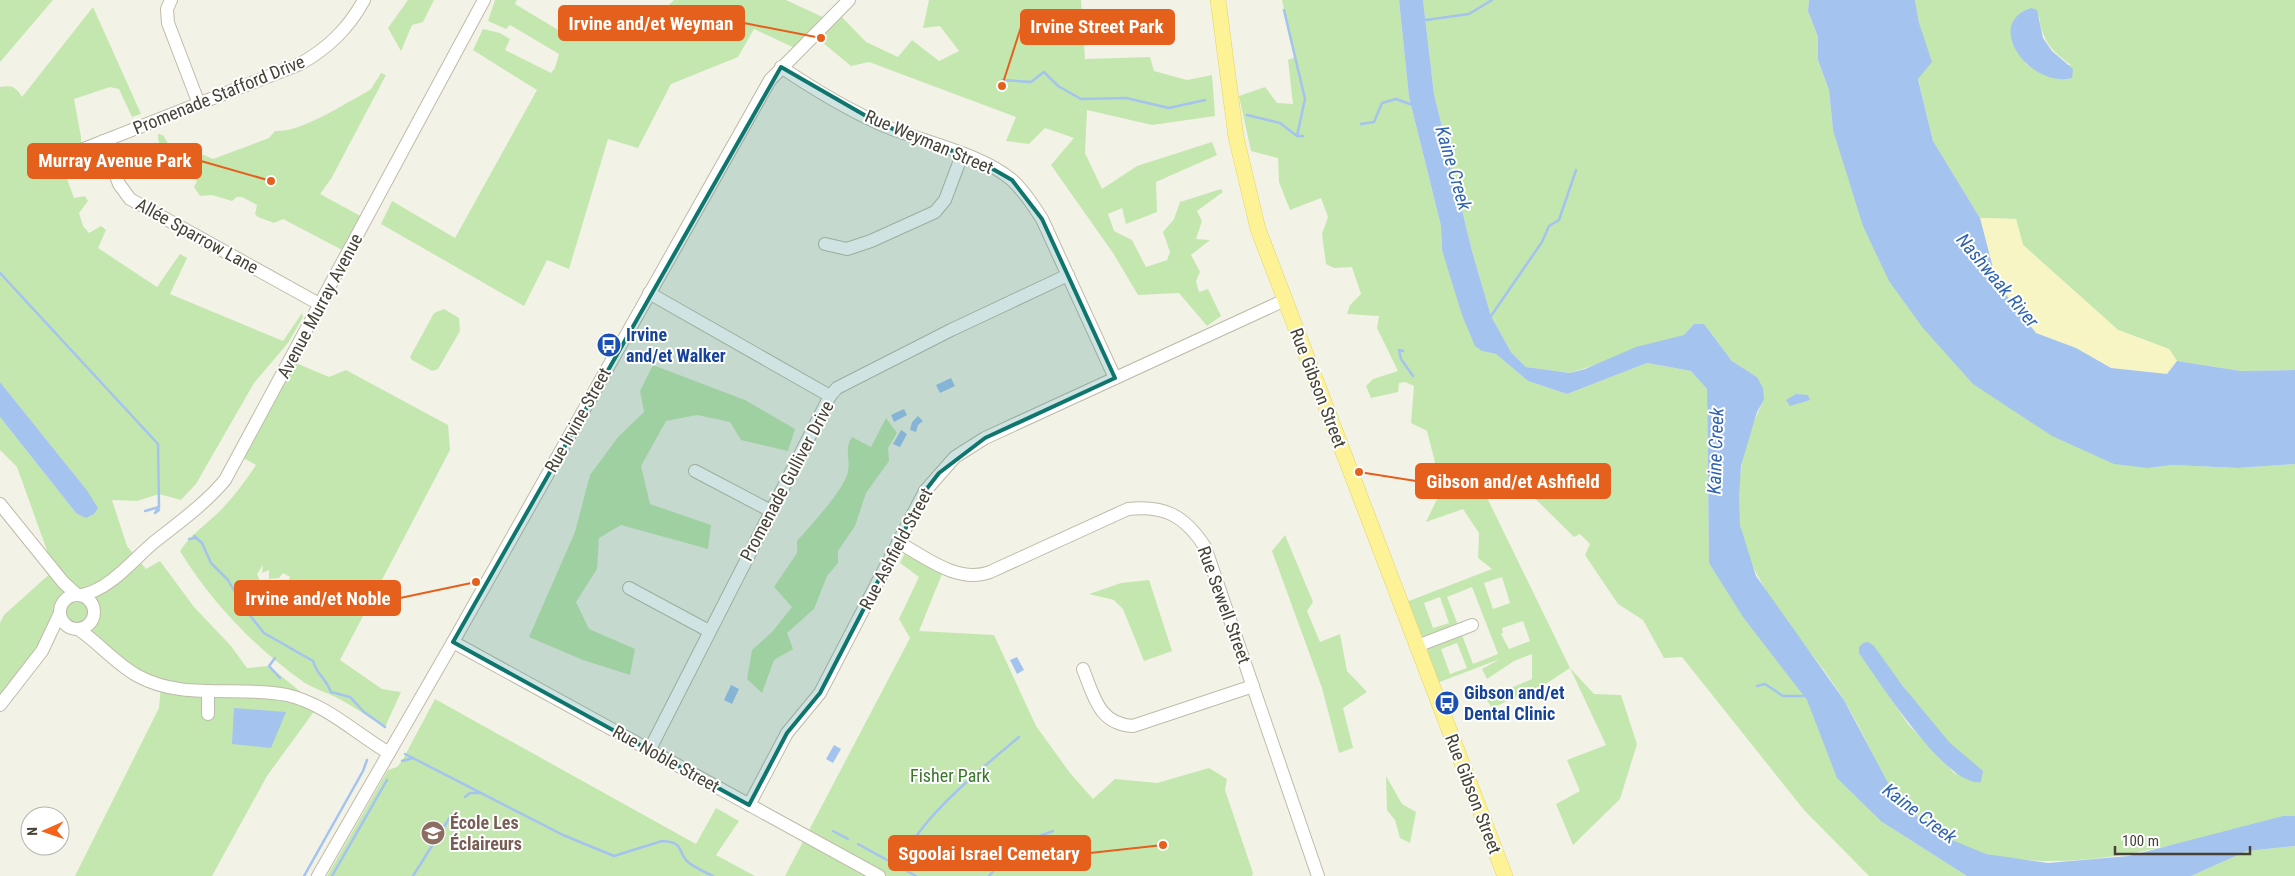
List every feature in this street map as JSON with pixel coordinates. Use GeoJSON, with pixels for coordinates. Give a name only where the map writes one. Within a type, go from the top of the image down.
{"type":"FeatureCollection","features":[{"type":"Feature","properties":{"kind":"main road","name":"Rue Gibson Street"},"geometry":{"type":"LineString","coordinates":[[1218,0],[1230,97],[1242,164],[1258,229],[1505,876]]}},
{"type":"Feature","properties":{"kind":"street"},"geometry":{"type":"LineString","coordinates":[[171,0],[167,9],[168,24],[200,104]]}},
{"type":"Feature","properties":{"kind":"street","name":"Promenade Stafford Drive"},"geometry":{"type":"LineString","coordinates":[[81,150],[300,64],[318,54],[341,34],[364,0]]}},
{"type":"Feature","properties":{"kind":"street","name":"Avenue Murray Avenue"},"geometry":{"type":"LineString","coordinates":[[79,594],[91,593],[114,578],[211,497],[225,480],[484,0]]}},
{"type":"Feature","properties":{"kind":"street","name":"Rue Irvine Street"},"geometry":{"type":"LineString","coordinates":[[318,876],[453,642],[770,80],[849,0]]}},
{"type":"Feature","properties":{"kind":"street","name":"Rue Weyman Street"},"geometry":{"type":"LineString","coordinates":[[781,67],[827,96],[880,124],[962,155],[995,169],[1012,180],[1024,193],[1042,219],[1115,378]]}},
{"type":"Feature","properties":{"kind":"street","name":"Allée Sparrow Lane"},"geometry":{"type":"LineString","coordinates":[[103,142],[118,184],[130,199],[321,305]]}},
{"type":"Feature","properties":{"kind":"street"},"geometry":{"type":"LineString","coordinates":[[825,244],[846,249],[871,241],[934,212],[945,200],[962,155]]}},
{"type":"Feature","properties":{"kind":"street","name":"Promenade Gulliver Drive"},"geometry":{"type":"LineString","coordinates":[[650,749],[830,396],[838,388],[925,343],[1068,276]]}},
{"type":"Feature","properties":{"kind":"street"},"geometry":{"type":"LineString","coordinates":[[649,293],[830,396]]}},
{"type":"Feature","properties":{"kind":"street","name":"Rue Ashfield Street"},"geometry":{"type":"LineString","coordinates":[[749,805],[787,733],[820,693],[925,491],[954,457],[985,438],[1284,300]]}},
{"type":"Feature","properties":{"kind":"street"},"geometry":{"type":"LineString","coordinates":[[695,471],[771,511]]}},
{"type":"Feature","properties":{"kind":"street"},"geometry":{"type":"LineString","coordinates":[[0,504],[54,570],[79,594],[92,602],[95,630],[108,652]]}},
{"type":"Feature","properties":{"kind":"street","name":"Rue Sewell Street"},"geometry":{"type":"LineString","coordinates":[[898,542],[964,576],[982,576],[1128,509],[1160,509],[1175,515],[1188,524],[1205,547],[1318,876]]}},
{"type":"Feature","properties":{"kind":"street"},"geometry":{"type":"LineString","coordinates":[[54,570],[60,587],[64,623],[76,629],[138,676],[161,685],[208,691],[268,693],[302,698],[328,711],[389,752]]}},
{"type":"Feature","properties":{"kind":"street","name":"Avenue Murray Avenue"},"geometry":{"type":"LineString","coordinates":[[94,614],[114,578]]}},
{"type":"Feature","properties":{"kind":"street"},"geometry":{"type":"LineString","coordinates":[[629,588],[709,631]]}},
{"type":"Feature","properties":{"kind":"street"},"geometry":{"type":"LineString","coordinates":[[0,705],[42,651],[61,608],[71,595],[79,594]]}},
{"type":"Feature","properties":{"kind":"street"},"geometry":{"type":"LineString","coordinates":[[42,651],[76,629],[88,625],[94,614]]}},
{"type":"Feature","properties":{"kind":"street"},"geometry":{"type":"LineString","coordinates":[[1417,646],[1472,626]]}},
{"type":"Feature","properties":{"kind":"street","name":"Rue Noble Street"},"geometry":{"type":"LineString","coordinates":[[453,642],[879,876]]}},
{"type":"Feature","properties":{"kind":"street"},"geometry":{"type":"LineString","coordinates":[[1083,669],[1101,711],[1110,720],[1122,725],[1133,726],[1253,686]]}},
{"type":"Feature","properties":{"kind":"street"},"geometry":{"type":"LineString","coordinates":[[208,691],[208,714]]}},
{"type":"Feature","properties":{"kind":"highlighted area"},"geometry":{"type":"Polygon","coordinates":[[[781,67],[880,124],[977,160],[1012,180],[1042,219],[1115,378],[985,438],[939,473],[925,491],[820,693],[787,733],[749,805],[453,642],[781,67]]]}},
{"type":"Feature","properties":{"kind":"green space"},"geometry":{"type":"Polygon","coordinates":[[[0,0],[53,0],[0,62],[0,0]]]}},
{"type":"Feature","properties":{"kind":"green space"},"geometry":{"type":"Polygon","coordinates":[[[408,0],[434,0],[423,22],[412,25],[401,51],[388,28],[408,0]]]}},
{"type":"Feature","properties":{"kind":"green space"},"geometry":{"type":"Polygon","coordinates":[[[495,0],[517,0],[515,4],[565,34],[565,41],[585,19],[607,7],[638,34],[674,0],[786,0],[829,20],[837,12],[866,42],[898,57],[912,40],[939,61],[959,51],[940,26],[923,28],[929,0],[1081,0],[1085,59],[1150,57],[1154,71],[1187,80],[1212,75],[1215,116],[1152,125],[1087,110],[1085,153],[1102,189],[1137,166],[1212,142],[1217,155],[1156,182],[1157,212],[1126,224],[1122,208],[1108,214],[1114,231],[1132,240],[1146,267],[1167,260],[1170,252],[1163,232],[1174,219],[1180,202],[1221,189],[1223,192],[1197,211],[1202,221],[1196,239],[1210,240],[1191,255],[1200,272],[1196,281],[1199,292],[1208,289],[1221,316],[1207,326],[1179,293],[1138,295],[1113,253],[1051,165],[1074,138],[1045,128],[1029,144],[1006,141],[1016,117],[869,62],[851,66],[822,42],[811,37],[799,50],[754,29],[738,57],[671,84],[638,148],[608,139],[569,269],[547,260],[524,306],[381,224],[392,201],[455,238],[537,90],[473,50],[483,29],[500,33],[510,39],[505,50],[551,73],[555,68],[559,54],[510,25],[506,29],[488,21],[495,0]]]}},
{"type":"Feature","properties":{"kind":"green space"},"geometry":{"type":"Polygon","coordinates":[[[1282,0],[1399,0],[1409,97],[1441,226],[1442,250],[1482,351],[1496,354],[1528,381],[1567,394],[1647,363],[1691,371],[1707,389],[1709,563],[1807,700],[1882,822],[1967,876],[1869,876],[1804,810],[1682,657],[1664,658],[1643,620],[1618,604],[1585,555],[1590,544],[1580,534],[1574,537],[1501,465],[1477,477],[1570,668],[1547,683],[1492,708],[1486,699],[1532,679],[1532,654],[1514,661],[1487,679],[1482,669],[1500,659],[1437,683],[1426,655],[1429,647],[1462,635],[1473,664],[1498,654],[1472,587],[1447,597],[1458,625],[1423,637],[1418,633],[1406,602],[1492,569],[1478,558],[1479,533],[1463,509],[1426,522],[1437,499],[1450,495],[1427,483],[1435,462],[1427,431],[1411,423],[1414,386],[1405,382],[1399,383],[1398,392],[1371,398],[1366,386],[1373,379],[1398,371],[1377,328],[1379,316],[1347,314],[1350,305],[1361,294],[1352,267],[1334,268],[1326,264],[1322,234],[1328,217],[1321,198],[1290,210],[1279,182],[1278,158],[1251,151],[1239,96],[1265,87],[1277,103],[1293,104],[1288,60],[1295,57],[1282,0]],[[1502,577],[1484,583],[1493,609],[1510,603],[1502,577]],[[1440,597],[1424,603],[1433,628],[1449,623],[1440,597]],[[1523,621],[1502,628],[1503,633],[1501,634],[1509,649],[1530,641],[1523,621]],[[1457,643],[1441,649],[1450,674],[1467,668],[1457,643]]]}},
{"type":"Feature","properties":{"kind":"green space"},"geometry":{"type":"Polygon","coordinates":[[[1423,0],[1809,0],[1808,11],[1818,37],[1818,60],[1829,90],[1833,130],[2148,468],[2173,465],[2238,468],[2295,464],[2295,817],[2281,817],[2135,853],[2060,861],[2023,860],[1986,854],[1961,845],[1926,825],[1906,808],[1892,792],[1844,700],[1768,594],[1746,549],[1740,524],[1740,477],[1746,445],[1764,400],[1757,377],[1732,361],[1704,324],[1694,324],[1685,335],[1570,373],[1526,367],[1511,352],[1491,316],[1472,251],[1434,94],[1423,0]],[[1860,653],[1908,724],[1956,775],[1946,746],[1900,682],[1860,653]]]}},
{"type":"Feature","properties":{"kind":"green space"},"geometry":{"type":"Polygon","coordinates":[[[1915,0],[2295,0],[2295,370],[2241,371],[2177,361],[2169,349],[2118,330],[2023,245],[2016,219],[1980,218],[1933,141],[1918,78],[1919,23],[1915,0]],[[2039,16],[2012,41],[2027,65],[2071,65],[2053,50],[2042,32],[2039,16]]]}},
{"type":"Feature","properties":{"kind":"green space"},"geometry":{"type":"Polygon","coordinates":[[[93,7],[141,114],[132,117],[119,89],[110,87],[74,99],[81,137],[81,157],[62,165],[74,198],[85,196],[88,201],[79,213],[83,226],[89,233],[101,226],[106,230],[98,248],[157,287],[180,254],[187,258],[170,294],[283,341],[302,313],[303,317],[288,343],[254,383],[196,484],[181,500],[159,494],[137,501],[112,500],[127,546],[146,569],[160,561],[194,607],[231,646],[247,668],[269,666],[318,706],[267,776],[212,876],[75,876],[159,708],[161,685],[108,652],[88,625],[73,629],[64,623],[0,705],[0,623],[4,615],[54,570],[17,467],[0,450],[0,417],[76,513],[86,489],[0,382],[0,87],[8,86],[13,88],[22,97],[93,7]]]}},
{"type":"Feature","properties":{"kind":"green space"},"geometry":{"type":"Polygon","coordinates":[[[381,73],[386,75],[331,179],[320,194],[366,219],[348,253],[283,219],[274,223],[258,217],[255,214],[257,205],[242,197],[237,197],[232,201],[212,195],[200,196],[194,187],[197,181],[166,155],[159,142],[158,134],[163,135],[175,156],[194,168],[198,167],[196,159],[199,153],[213,159],[269,138],[275,131],[296,128],[308,123],[371,89],[381,73]]]}},
{"type":"Feature","properties":{"kind":"green space"},"geometry":{"type":"Polygon","coordinates":[[[444,309],[459,318],[460,331],[438,369],[432,371],[410,357],[434,313],[444,309]]]}},
{"type":"Feature","properties":{"kind":"green space"},"geometry":{"type":"Polygon","coordinates":[[[291,361],[329,377],[346,370],[448,425],[450,450],[340,660],[382,689],[401,692],[385,727],[343,701],[305,683],[269,655],[220,606],[180,551],[194,534],[227,504],[256,465],[240,456],[291,361]],[[263,565],[257,574],[261,584],[290,601],[293,589],[284,590],[290,577],[283,573],[279,578],[269,579],[269,570],[262,573],[263,565]]]}},
{"type":"Feature","properties":{"kind":"green space"},"geometry":{"type":"Polygon","coordinates":[[[653,365],[745,400],[795,429],[788,451],[741,440],[730,422],[697,415],[666,421],[641,466],[650,504],[711,525],[708,549],[621,525],[599,538],[597,569],[576,602],[589,629],[635,649],[630,675],[583,660],[529,637],[575,532],[590,475],[618,437],[644,412],[640,391],[653,365]]]}},
{"type":"Feature","properties":{"kind":"green space"},"geometry":{"type":"Polygon","coordinates":[[[886,418],[897,433],[888,448],[889,461],[866,493],[855,526],[838,551],[838,563],[827,576],[814,609],[787,633],[793,649],[774,660],[762,693],[747,679],[752,650],[772,632],[792,607],[774,587],[797,553],[797,541],[825,509],[844,482],[849,465],[848,447],[852,437],[871,447],[886,418]]]}},
{"type":"Feature","properties":{"kind":"green space"},"geometry":{"type":"Polygon","coordinates":[[[1285,535],[1313,602],[1307,611],[1320,642],[1340,634],[1347,671],[1367,692],[1343,708],[1353,748],[1339,753],[1322,688],[1272,551],[1285,535]]]}},
{"type":"Feature","properties":{"kind":"green space","name":"Fisher Park"},"geometry":{"type":"Polygon","coordinates":[[[905,553],[942,574],[919,631],[994,635],[1036,726],[1070,773],[1093,799],[1115,779],[1157,783],[1209,768],[1227,779],[1225,790],[1253,873],[1252,876],[785,876],[910,638],[899,619],[919,577],[900,563],[905,553]]]}},
{"type":"Feature","properties":{"kind":"green space"},"geometry":{"type":"Polygon","coordinates":[[[1149,580],[1172,651],[1144,661],[1123,609],[1114,600],[1089,594],[1121,583],[1149,580]]]}},
{"type":"Feature","properties":{"kind":"green space"},"geometry":{"type":"Polygon","coordinates":[[[1570,668],[1594,694],[1621,695],[1637,744],[1620,799],[1573,845],[1556,804],[1580,791],[1567,760],[1606,745],[1570,668]]]}},
{"type":"Feature","properties":{"kind":"green space"},"geometry":{"type":"Polygon","coordinates":[[[435,699],[696,844],[716,808],[739,821],[716,855],[755,876],[327,876],[388,770],[397,767],[402,761],[435,699]]]}},
{"type":"Feature","properties":{"kind":"green space"},"geometry":{"type":"Polygon","coordinates":[[[1386,776],[1402,804],[1416,812],[1410,843],[1400,838],[1395,820],[1387,810],[1386,776]]]}},
{"type":"Feature","properties":{"kind":"green space"},"geometry":{"type":"Polygon","coordinates":[[[2295,846],[2295,876],[2191,876],[2247,851],[2295,846]]]}},
{"type":"Feature","properties":{"kind":"sand"},"geometry":{"type":"Polygon","coordinates":[[[1980,218],[2016,219],[2023,245],[2118,330],[2169,349],[2177,361],[2167,374],[2111,368],[2076,348],[2037,333],[1997,283],[1980,218]]]}},
{"type":"Feature","properties":{"kind":"water","name":"Kaine Creek"},"geometry":{"type":"Polygon","coordinates":[[[1399,0],[1423,0],[1434,94],[1472,251],[1491,316],[1511,352],[1526,367],[1570,373],[1585,369],[1636,347],[1684,335],[1694,324],[1704,324],[1732,361],[1757,377],[1763,388],[1764,400],[1757,412],[1741,466],[1739,496],[1740,525],[1756,576],[1844,700],[1895,796],[1935,833],[1986,854],[2048,863],[2129,856],[2283,816],[2295,816],[2295,846],[2247,851],[2191,876],[1967,876],[1882,822],[1837,778],[1807,700],[1743,617],[1709,563],[1707,389],[1691,371],[1647,363],[1567,394],[1528,381],[1496,354],[1482,351],[1475,346],[1462,315],[1442,250],[1441,226],[1409,97],[1399,0]]]}},
{"type":"Feature","properties":{"kind":"water"},"geometry":{"type":"Polygon","coordinates":[[[1809,0],[1915,0],[1919,23],[1932,62],[1918,79],[1933,141],[1980,218],[1997,283],[2036,333],[2076,348],[2111,368],[2167,374],[2177,361],[2241,371],[2295,370],[2295,464],[2238,468],[2173,465],[2148,468],[2114,464],[2052,436],[1973,384],[1923,328],[1889,281],[1863,226],[1833,130],[1829,90],[1818,60],[1818,37],[1808,11],[1809,0]]]}},
{"type":"Feature","properties":{"kind":"water"},"geometry":{"type":"Polygon","coordinates":[[[2031,8],[2037,10],[2043,38],[2052,51],[2073,69],[2072,78],[2056,79],[2041,74],[2028,65],[2018,53],[2012,40],[2011,27],[2017,16],[2031,8]]]}},
{"type":"Feature","properties":{"kind":"water"},"geometry":{"type":"Polygon","coordinates":[[[951,378],[955,386],[940,393],[936,385],[951,378]]]}},
{"type":"Feature","properties":{"kind":"water"},"geometry":{"type":"Polygon","coordinates":[[[0,382],[86,489],[98,508],[94,514],[86,518],[76,513],[0,417],[0,382]]]}},
{"type":"Feature","properties":{"kind":"water"},"geometry":{"type":"Polygon","coordinates":[[[1796,394],[1808,395],[1810,400],[1790,406],[1786,400],[1796,394]]]}},
{"type":"Feature","properties":{"kind":"water"},"geometry":{"type":"Polygon","coordinates":[[[904,409],[907,415],[894,422],[891,415],[904,409]]]}},
{"type":"Feature","properties":{"kind":"water"},"geometry":{"type":"Polygon","coordinates":[[[918,416],[923,421],[918,425],[916,432],[910,430],[912,422],[918,416]]]}},
{"type":"Feature","properties":{"kind":"water"},"geometry":{"type":"Polygon","coordinates":[[[901,430],[907,434],[900,447],[893,444],[901,430]]]}},
{"type":"Feature","properties":{"kind":"water"},"geometry":{"type":"Polygon","coordinates":[[[1868,642],[1874,646],[1902,685],[1950,743],[1983,771],[1981,782],[1967,780],[1951,769],[1933,751],[1897,708],[1859,653],[1859,647],[1863,643],[1868,642]]]}},
{"type":"Feature","properties":{"kind":"water"},"geometry":{"type":"Polygon","coordinates":[[[1017,657],[1024,670],[1017,674],[1010,660],[1017,657]]]}},
{"type":"Feature","properties":{"kind":"water"},"geometry":{"type":"Polygon","coordinates":[[[731,685],[739,689],[732,704],[724,700],[731,685]]]}},
{"type":"Feature","properties":{"kind":"water"},"geometry":{"type":"Polygon","coordinates":[[[234,708],[286,712],[271,748],[232,744],[234,708]]]}},
{"type":"Feature","properties":{"kind":"water"},"geometry":{"type":"Polygon","coordinates":[[[834,745],[841,749],[833,763],[826,759],[834,745]]]}},
{"type":"Feature","properties":{"kind":"waterway"},"geometry":{"type":"LineString","coordinates":[[1426,20],[1469,14],[1492,0]]}},
{"type":"Feature","properties":{"kind":"waterway"},"geometry":{"type":"LineString","coordinates":[[1284,10],[1305,99],[1297,136]]}},
{"type":"Feature","properties":{"kind":"waterway"},"geometry":{"type":"LineString","coordinates":[[1002,80],[1031,82],[1044,72],[1058,86],[1081,99],[1126,98],[1169,108],[1205,100]]}},
{"type":"Feature","properties":{"kind":"waterway"},"geometry":{"type":"LineString","coordinates":[[1361,124],[1374,122],[1382,103],[1396,99],[1410,104]]}},
{"type":"Feature","properties":{"kind":"waterway"},"geometry":{"type":"LineString","coordinates":[[1247,115],[1280,123],[1297,136],[1303,136]]}},
{"type":"Feature","properties":{"kind":"waterway"},"geometry":{"type":"LineString","coordinates":[[1491,316],[1542,242],[1549,226],[1559,220],[1576,170]]}},
{"type":"Feature","properties":{"kind":"waterway"},"geometry":{"type":"LineString","coordinates":[[0,273],[158,444],[159,507]]}},
{"type":"Feature","properties":{"kind":"waterway"},"geometry":{"type":"LineString","coordinates":[[1403,351],[1399,350],[1401,359],[1413,376]]}},
{"type":"Feature","properties":{"kind":"waterway"},"geometry":{"type":"LineString","coordinates":[[145,511],[159,507],[155,513],[159,510]]}},
{"type":"Feature","properties":{"kind":"waterway"},"geometry":{"type":"LineString","coordinates":[[194,536],[202,543],[211,563],[228,580],[244,608],[264,633],[313,661],[331,692],[350,697],[364,712],[385,727]]}},
{"type":"Feature","properties":{"kind":"waterway"},"geometry":{"type":"LineString","coordinates":[[189,539],[196,538]]}},
{"type":"Feature","properties":{"kind":"waterway"},"geometry":{"type":"LineString","coordinates":[[275,658],[269,666],[280,678]]}},
{"type":"Feature","properties":{"kind":"waterway"},"geometry":{"type":"LineString","coordinates":[[1757,686],[1765,684],[1783,696],[1803,696]]}},
{"type":"Feature","properties":{"kind":"waterway"},"geometry":{"type":"LineString","coordinates":[[902,868],[907,852],[917,834],[932,816],[969,780],[1019,737]]}},
{"type":"Feature","properties":{"kind":"waterway"},"geometry":{"type":"LineString","coordinates":[[405,754],[563,835],[614,856],[662,841],[675,843],[688,862],[713,876]]}},
{"type":"Feature","properties":{"kind":"waterway"},"geometry":{"type":"LineString","coordinates":[[402,761],[413,758]]}},
{"type":"Feature","properties":{"kind":"waterway"},"geometry":{"type":"LineString","coordinates":[[304,876],[363,771],[367,760]]}},
{"type":"Feature","properties":{"kind":"waterway"},"geometry":{"type":"LineString","coordinates":[[332,876],[387,780]]}},
{"type":"Feature","properties":{"kind":"waterway"},"geometry":{"type":"LineString","coordinates":[[465,797],[470,793],[479,793]]}},
{"type":"Feature","properties":{"kind":"waterway"},"geometry":{"type":"LineString","coordinates":[[413,876],[452,814]]}},
{"type":"Feature","properties":{"kind":"waterway"},"geometry":{"type":"LineString","coordinates":[[833,831],[848,839]]}},
{"type":"Feature","properties":{"kind":"waterway"},"geometry":{"type":"LineString","coordinates":[[1006,859],[1034,838],[1053,831]]}},
{"type":"Feature","properties":{"kind":"waterway"},"geometry":{"type":"LineString","coordinates":[[858,844],[916,876]]}},
{"type":"Feature","properties":{"kind":"waterway"},"geometry":{"type":"LineString","coordinates":[[989,876],[997,867]]}},
{"type":"Feature","properties":{"kind":"place","name":"Irvine and/et Weyman"},"geometry":{"type":"Point","coordinates":[821,38]}},
{"type":"Feature","properties":{"kind":"place","name":"Irvine Street Park"},"geometry":{"type":"Point","coordinates":[1002,86]}},
{"type":"Feature","properties":{"kind":"place","name":"Murray Avenue Park"},"geometry":{"type":"Point","coordinates":[271,181]}},
{"type":"Feature","properties":{"kind":"place","name":"Irvine and/et Walker"},"geometry":{"type":"Point","coordinates":[609,345]}},
{"type":"Feature","properties":{"kind":"place","name":"Gibson and/et Ashfield"},"geometry":{"type":"Point","coordinates":[1359,472]}},
{"type":"Feature","properties":{"kind":"place","name":"Irvine and/et Noble"},"geometry":{"type":"Point","coordinates":[476,582]}},
{"type":"Feature","properties":{"kind":"place","name":"Gibson and/et Dental Clinic"},"geometry":{"type":"Point","coordinates":[1447,703]}},
{"type":"Feature","properties":{"kind":"place","name":"École Les Éclaireurs"},"geometry":{"type":"Point","coordinates":[433,833]}},
{"type":"Feature","properties":{"kind":"place","name":"Sgoolai Israel Cemetary"},"geometry":{"type":"Point","coordinates":[1163,845]}},
{"type":"Feature","properties":{"kind":"water label","name":"Nashwaak River"},"geometry":{"type":"Point","coordinates":[1998,280]}}]}
